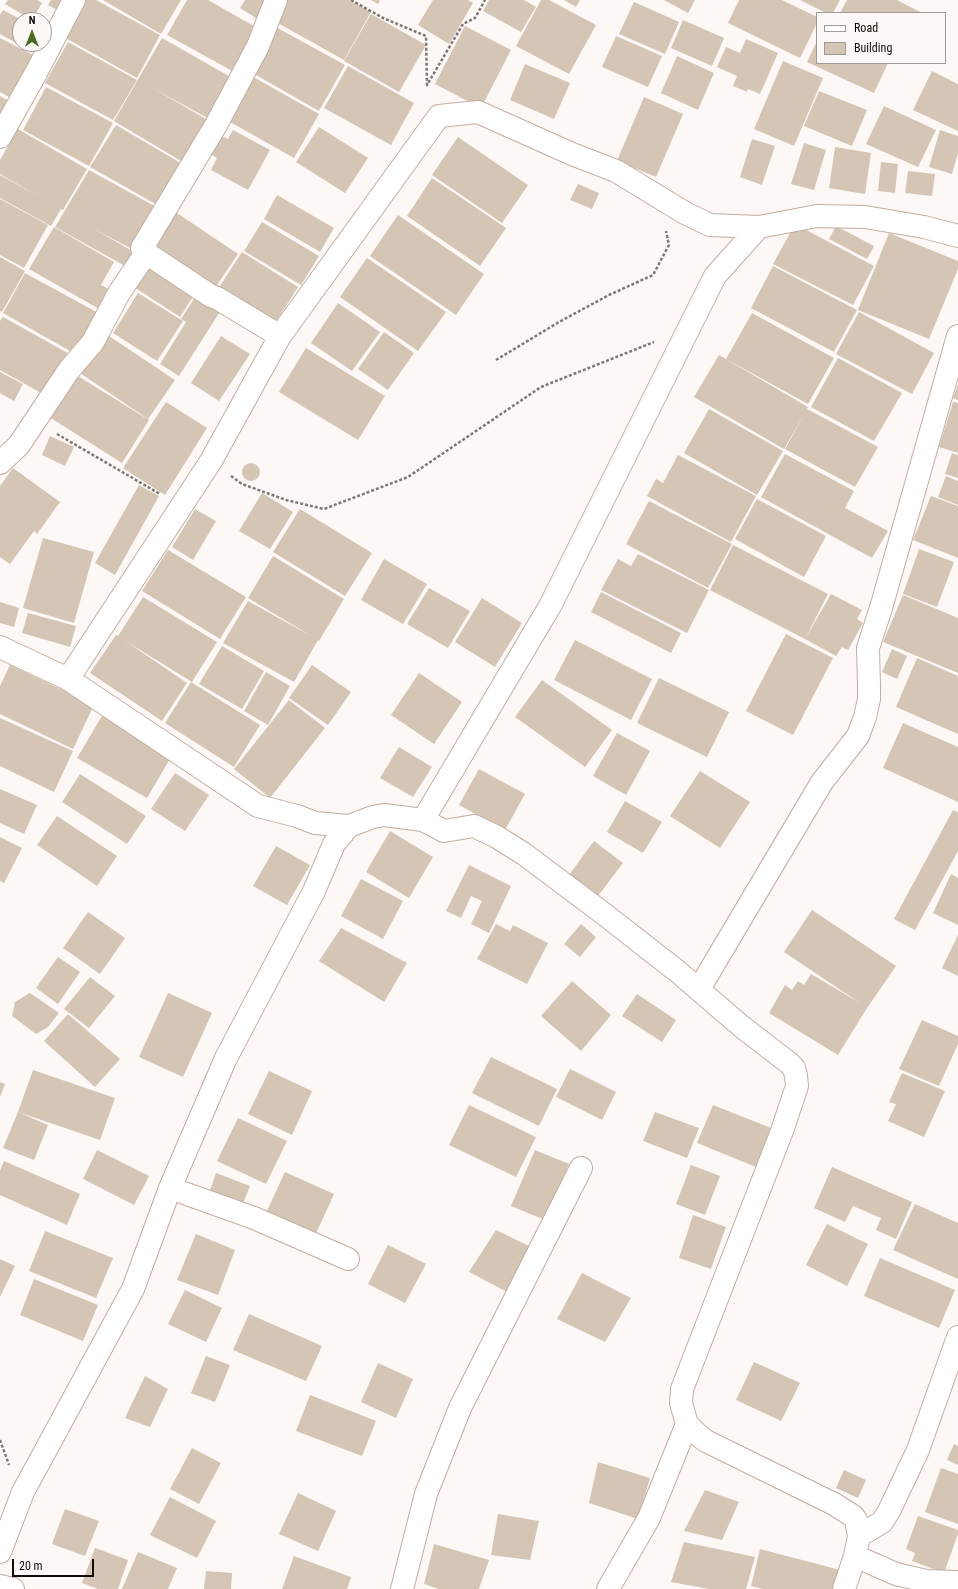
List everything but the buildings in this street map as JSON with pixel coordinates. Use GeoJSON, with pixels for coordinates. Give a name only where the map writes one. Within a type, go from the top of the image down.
{"type":"FeatureCollection","features":[{"type":"Feature","properties":{"kind":"street"},"geometry":{"type":"LineString","coordinates":[[0,137],[36,73],[74,0]]}},
{"type":"Feature","properties":{"kind":"street"},"geometry":{"type":"LineString","coordinates":[[276,0],[258,46],[216,124],[142,248],[146,253],[211,296],[217,298],[280,336]]}},
{"type":"Feature","properties":{"kind":"street"},"geometry":{"type":"LineString","coordinates":[[68,679],[211,461],[280,336],[439,116],[478,112],[572,154],[616,171],[685,213],[710,225],[759,227],[817,216],[865,217],[924,227],[958,236]]}},
{"type":"Feature","properties":{"kind":"street"},"geometry":{"type":"LineString","coordinates":[[423,820],[550,606],[715,276],[759,227]]}},
{"type":"Feature","properties":{"kind":"street"},"geometry":{"type":"LineString","coordinates":[[0,463],[20,445],[69,370],[93,342],[119,293],[146,253]]}},
{"type":"Feature","properties":{"kind":"street"},"geometry":{"type":"LineString","coordinates":[[699,989],[822,782],[858,736],[865,717],[868,699],[868,648],[958,336]]}},
{"type":"Feature","properties":{"kind":"street"},"geometry":{"type":"LineString","coordinates":[[0,646],[68,679],[258,806],[297,816],[315,823],[349,826],[372,817],[384,815],[423,820],[444,831],[474,826],[497,837],[524,854],[557,879],[699,989],[742,1026],[789,1063],[796,1072],[797,1086],[782,1131],[682,1390],[681,1403],[688,1424],[696,1434],[706,1442],[845,1510],[856,1520],[857,1546],[844,1589]]}},
{"type":"Feature","properties":{"kind":"street"},"geometry":{"type":"LineString","coordinates":[[0,1552],[23,1492],[133,1289],[170,1188],[226,1058],[314,891],[334,844],[349,826]]}},
{"type":"Feature","properties":{"kind":"street"},"geometry":{"type":"LineString","coordinates":[[402,1589],[426,1494],[460,1408],[581,1168]]}},
{"type":"Feature","properties":{"kind":"street"},"geometry":{"type":"LineString","coordinates":[[170,1188],[254,1218],[348,1259]]}},
{"type":"Feature","properties":{"kind":"street"},"geometry":{"type":"LineString","coordinates":[[857,1546],[882,1522],[889,1511],[918,1450],[958,1337]]}},
{"type":"Feature","properties":{"kind":"street"},"geometry":{"type":"LineString","coordinates":[[608,1589],[649,1518],[688,1424]]}},
{"type":"Feature","properties":{"kind":"street"},"geometry":{"type":"LineString","coordinates":[[857,1546],[896,1574],[926,1581],[958,1582]]}},
{"type":"Feature","properties":{"kind":"street"},"geometry":{"type":"LineString","coordinates":[[0,1586],[13,1589]]}},
{"type":"Feature","properties":{"kind":"path"},"geometry":{"type":"LineString","coordinates":[[351,0],[383,18],[426,36],[427,85],[463,24],[475,18],[486,0]]}},
{"type":"Feature","properties":{"kind":"path"},"geometry":{"type":"LineString","coordinates":[[496,360],[565,318],[609,295],[653,276],[669,245],[661,198]]}},
{"type":"Feature","properties":{"kind":"path"},"geometry":{"type":"LineString","coordinates":[[211,461],[242,484],[286,500],[324,509],[408,478],[541,387],[690,327]]}},
{"type":"Feature","properties":{"kind":"path"},"geometry":{"type":"LineString","coordinates":[[36,421],[164,497],[178,512]]}}]}
